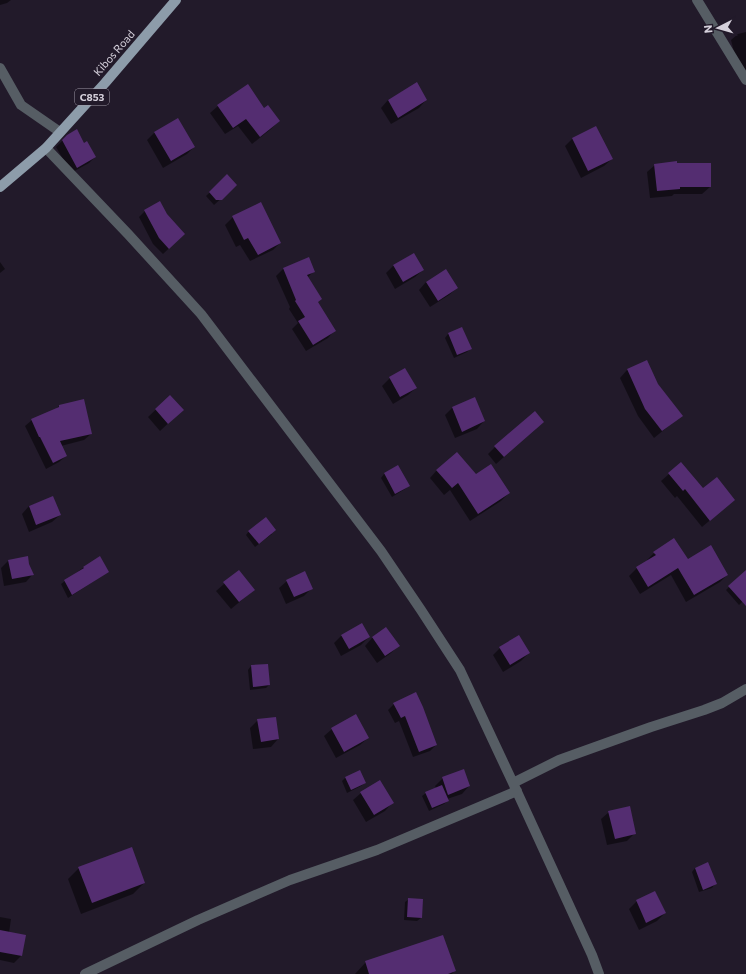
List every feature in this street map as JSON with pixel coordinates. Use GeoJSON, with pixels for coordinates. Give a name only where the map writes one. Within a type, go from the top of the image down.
{"type":"FeatureCollection","features":[{"type":"Feature","properties":{"kind":"main road","name":"Kibos Road"},"geometry":{"type":"LineString","coordinates":[[0,187],[46,148],[105,83],[176,0]]}},
{"type":"Feature","properties":{"kind":"street"},"geometry":{"type":"LineString","coordinates":[[697,0],[746,80]]}},
{"type":"Feature","properties":{"kind":"street"},"geometry":{"type":"LineString","coordinates":[[0,68],[21,105],[60,132]]}},
{"type":"Feature","properties":{"kind":"street"},"geometry":{"type":"LineString","coordinates":[[46,148],[122,228],[200,314],[376,545],[421,610],[460,670],[592,955],[599,974]]}},
{"type":"Feature","properties":{"kind":"street"},"geometry":{"type":"LineString","coordinates":[[85,974],[198,920],[276,886],[377,850],[515,787],[559,760],[651,726],[704,710],[722,703],[746,689]]}},
{"type":"Feature","properties":{"kind":"building"},"geometry":{"type":"Polygon","coordinates":[[[417,82],[427,100],[398,118],[388,100],[417,82]]]}},
{"type":"Feature","properties":{"kind":"building"},"geometry":{"type":"Polygon","coordinates":[[[248,84],[264,108],[268,105],[280,121],[260,137],[246,119],[233,128],[217,105],[248,84]]]}},
{"type":"Feature","properties":{"kind":"building"},"geometry":{"type":"Polygon","coordinates":[[[178,118],[195,147],[171,161],[154,132],[178,118]]]}},
{"type":"Feature","properties":{"kind":"building"},"geometry":{"type":"Polygon","coordinates":[[[596,126],[613,159],[588,171],[572,138],[596,126]]]}},
{"type":"Feature","properties":{"kind":"building"},"geometry":{"type":"Polygon","coordinates":[[[77,129],[84,143],[87,141],[96,157],[77,168],[62,140],[77,129]]]}},
{"type":"Feature","properties":{"kind":"building"},"geometry":{"type":"Polygon","coordinates":[[[677,161],[677,163],[711,163],[711,187],[680,187],[680,189],[657,191],[654,164],[677,161]]]}},
{"type":"Feature","properties":{"kind":"building"},"geometry":{"type":"Polygon","coordinates":[[[227,174],[237,185],[222,200],[216,200],[209,192],[227,174]]]}},
{"type":"Feature","properties":{"kind":"building"},"geometry":{"type":"Polygon","coordinates":[[[160,201],[167,214],[185,234],[169,249],[159,238],[144,210],[160,201]]]}},
{"type":"Feature","properties":{"kind":"building"},"geometry":{"type":"Polygon","coordinates":[[[261,202],[281,243],[258,255],[248,238],[244,240],[232,216],[261,202]]]}},
{"type":"Feature","properties":{"kind":"building"},"geometry":{"type":"Polygon","coordinates":[[[414,253],[424,270],[403,282],[393,265],[414,253]]]}},
{"type":"Feature","properties":{"kind":"building"},"geometry":{"type":"Polygon","coordinates":[[[309,257],[315,272],[307,275],[322,299],[318,302],[336,331],[313,345],[298,321],[305,317],[295,301],[296,300],[283,268],[309,257]]]}},
{"type":"Feature","properties":{"kind":"building"},"geometry":{"type":"Polygon","coordinates":[[[446,269],[458,288],[438,301],[426,282],[446,269]]]}},
{"type":"Feature","properties":{"kind":"building"},"geometry":{"type":"Polygon","coordinates":[[[462,327],[472,349],[457,355],[448,333],[462,327]]]}},
{"type":"Feature","properties":{"kind":"building"},"geometry":{"type":"Polygon","coordinates":[[[647,360],[658,384],[683,416],[662,431],[645,409],[627,369],[647,360]]]}},
{"type":"Feature","properties":{"kind":"building"},"geometry":{"type":"Polygon","coordinates":[[[405,368],[417,388],[400,397],[389,377],[405,368]]]}},
{"type":"Feature","properties":{"kind":"building"},"geometry":{"type":"Polygon","coordinates":[[[170,395],[184,410],[168,424],[155,409],[170,395]]]}},
{"type":"Feature","properties":{"kind":"building"},"geometry":{"type":"Polygon","coordinates":[[[475,397],[485,421],[462,432],[452,407],[475,397]]]}},
{"type":"Feature","properties":{"kind":"building"},"geometry":{"type":"Polygon","coordinates":[[[84,399],[92,434],[60,441],[67,456],[53,463],[31,419],[59,407],[59,405],[84,399]]]}},
{"type":"Feature","properties":{"kind":"building"},"geometry":{"type":"Polygon","coordinates":[[[535,411],[544,422],[504,457],[494,446],[535,411]]]}},
{"type":"Feature","properties":{"kind":"building"},"geometry":{"type":"Polygon","coordinates":[[[457,452],[476,474],[491,464],[510,493],[478,514],[458,483],[452,488],[436,470],[457,452]]]}},
{"type":"Feature","properties":{"kind":"building"},"geometry":{"type":"Polygon","coordinates":[[[681,462],[703,488],[717,477],[735,500],[710,521],[685,489],[683,491],[668,473],[681,462]]]}},
{"type":"Feature","properties":{"kind":"building"},"geometry":{"type":"Polygon","coordinates":[[[398,465],[410,486],[395,494],[384,473],[398,465]]]}},
{"type":"Feature","properties":{"kind":"building"},"geometry":{"type":"Polygon","coordinates":[[[53,496],[61,515],[36,525],[29,506],[53,496]]]}},
{"type":"Feature","properties":{"kind":"building"},"geometry":{"type":"Polygon","coordinates":[[[266,517],[276,530],[259,544],[248,531],[266,517]]]}},
{"type":"Feature","properties":{"kind":"building"},"geometry":{"type":"Polygon","coordinates":[[[674,538],[688,559],[711,545],[728,575],[694,595],[678,568],[648,587],[636,567],[656,555],[653,552],[674,538]]]}},
{"type":"Feature","properties":{"kind":"building"},"geometry":{"type":"Polygon","coordinates":[[[28,556],[29,564],[34,575],[12,579],[8,560],[28,556]]]}},
{"type":"Feature","properties":{"kind":"building"},"geometry":{"type":"Polygon","coordinates":[[[100,556],[109,572],[72,595],[64,580],[100,556]]]}},
{"type":"Feature","properties":{"kind":"building"},"geometry":{"type":"Polygon","coordinates":[[[239,570],[255,590],[239,602],[223,582],[239,570]]]}},
{"type":"Feature","properties":{"kind":"building"},"geometry":{"type":"Polygon","coordinates":[[[746,570],[746,606],[728,586],[746,570]]]}},
{"type":"Feature","properties":{"kind":"building"},"geometry":{"type":"Polygon","coordinates":[[[305,571],[313,589],[294,597],[286,580],[305,571]]]}},
{"type":"Feature","properties":{"kind":"building"},"geometry":{"type":"Polygon","coordinates":[[[362,623],[370,637],[349,649],[341,635],[362,623]]]}},
{"type":"Feature","properties":{"kind":"building"},"geometry":{"type":"Polygon","coordinates":[[[386,627],[400,646],[385,656],[372,637],[386,627]]]}},
{"type":"Feature","properties":{"kind":"building"},"geometry":{"type":"Polygon","coordinates":[[[519,635],[530,653],[510,665],[499,647],[519,635]]]}},
{"type":"Feature","properties":{"kind":"building"},"geometry":{"type":"Polygon","coordinates":[[[268,664],[270,685],[253,687],[251,665],[268,664]]]}},
{"type":"Feature","properties":{"kind":"building"},"geometry":{"type":"Polygon","coordinates":[[[416,692],[437,745],[419,752],[405,716],[401,718],[393,703],[416,692]]]}},
{"type":"Feature","properties":{"kind":"building"},"geometry":{"type":"Polygon","coordinates":[[[356,714],[369,738],[344,752],[331,728],[356,714]]]}},
{"type":"Feature","properties":{"kind":"building"},"geometry":{"type":"Polygon","coordinates":[[[276,717],[279,739],[261,742],[257,719],[276,717]]]}},
{"type":"Feature","properties":{"kind":"building"},"geometry":{"type":"Polygon","coordinates":[[[464,769],[470,786],[448,795],[442,777],[464,769]]]}},
{"type":"Feature","properties":{"kind":"building"},"geometry":{"type":"Polygon","coordinates":[[[360,770],[366,783],[351,790],[345,777],[360,770]]]}},
{"type":"Feature","properties":{"kind":"building"},"geometry":{"type":"Polygon","coordinates":[[[380,780],[394,803],[374,815],[360,792],[380,780]]]}},
{"type":"Feature","properties":{"kind":"building"},"geometry":{"type":"Polygon","coordinates":[[[442,785],[449,801],[432,808],[425,792],[442,785]]]}},
{"type":"Feature","properties":{"kind":"building"},"geometry":{"type":"Polygon","coordinates":[[[630,806],[636,834],[615,839],[608,811],[630,806]]]}},
{"type":"Feature","properties":{"kind":"building"},"geometry":{"type":"Polygon","coordinates":[[[132,847],[145,883],[92,903],[78,867],[132,847]]]}},
{"type":"Feature","properties":{"kind":"building"},"geometry":{"type":"Polygon","coordinates":[[[708,862],[717,884],[703,890],[695,868],[708,862]]]}},
{"type":"Feature","properties":{"kind":"building"},"geometry":{"type":"Polygon","coordinates":[[[655,891],[666,913],[646,923],[636,900],[655,891]]]}},
{"type":"Feature","properties":{"kind":"building"},"geometry":{"type":"Polygon","coordinates":[[[408,898],[423,899],[422,918],[407,917],[408,898]]]}},
{"type":"Feature","properties":{"kind":"building"},"geometry":{"type":"Polygon","coordinates":[[[0,930],[26,935],[22,956],[0,952],[0,930]]]}},
{"type":"Feature","properties":{"kind":"building"},"geometry":{"type":"Polygon","coordinates":[[[443,935],[456,971],[448,974],[369,974],[365,961],[443,935]]]}}]}
